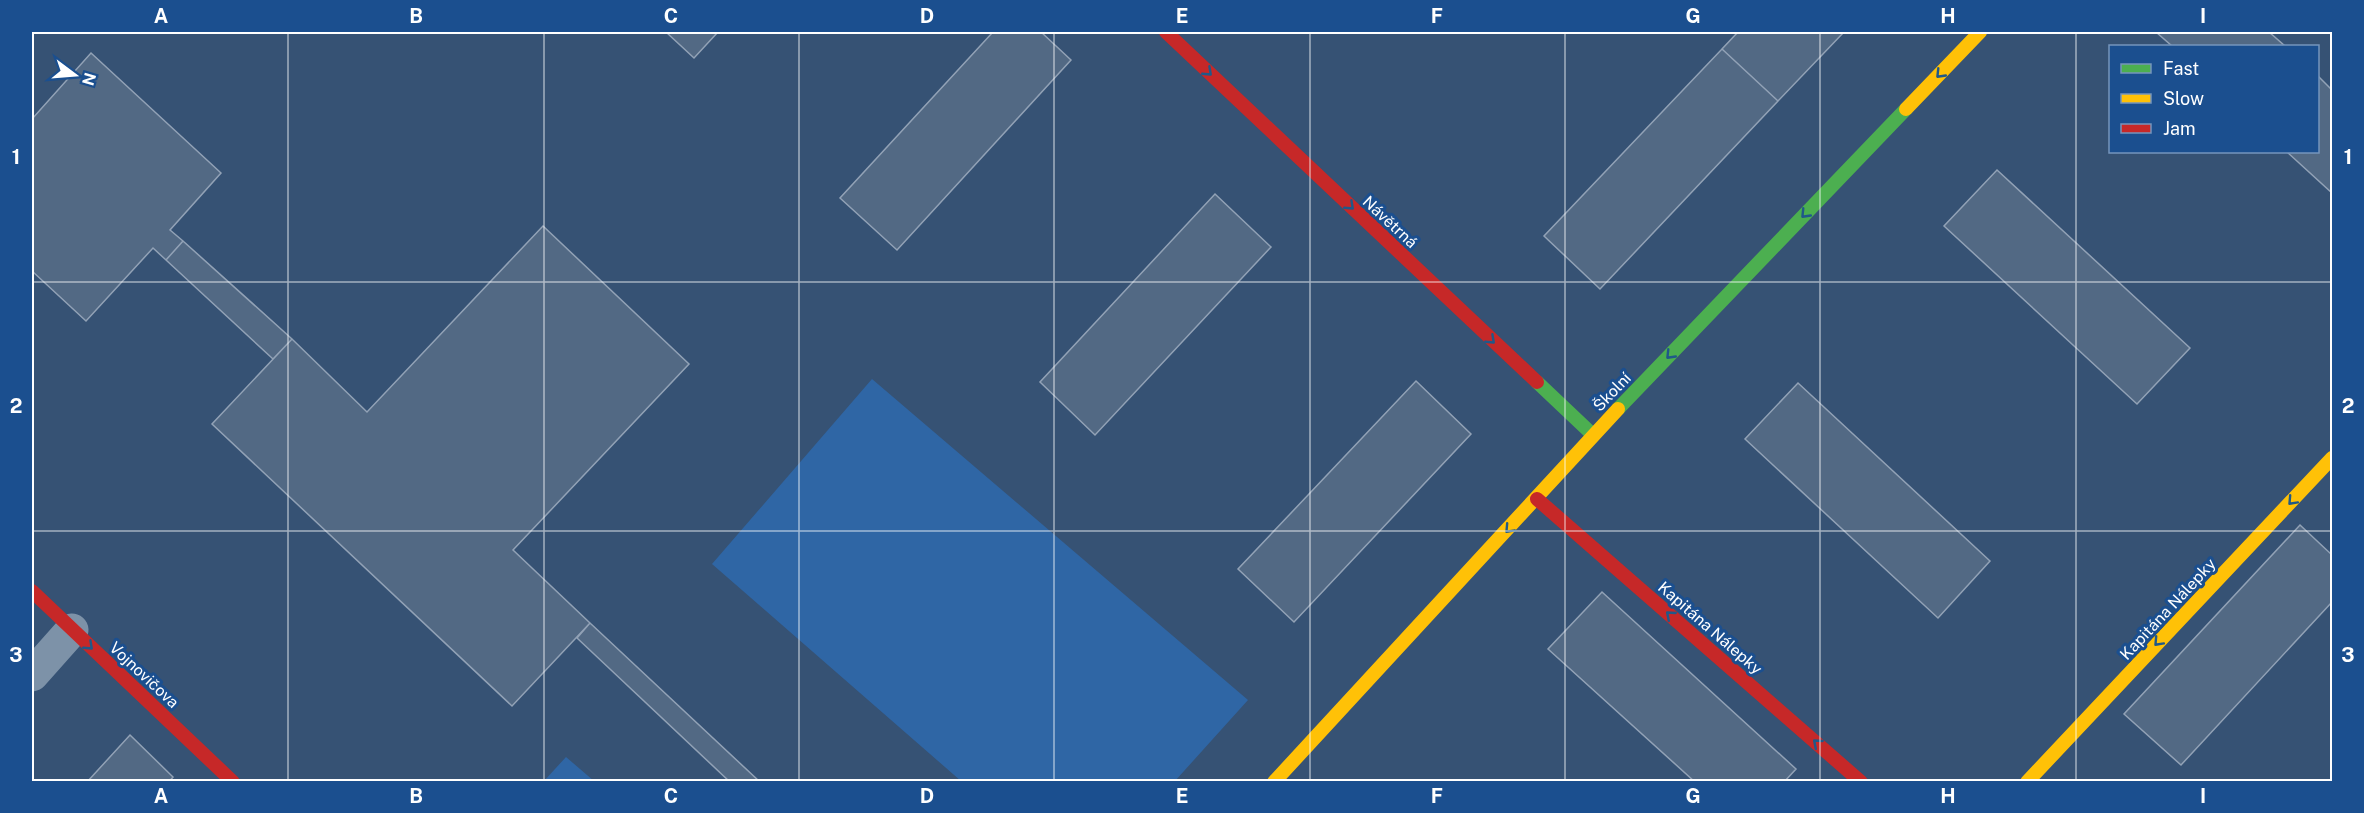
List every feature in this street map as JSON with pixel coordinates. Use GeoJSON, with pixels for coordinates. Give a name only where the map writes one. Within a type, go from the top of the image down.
{"type":"FeatureCollection","features":[{"type":"Feature","properties":{"kind":"street","name":"Návětrná"},"geometry":{"type":"LineString","coordinates":[[1166,32],[1593,435]]}},
{"type":"Feature","properties":{"kind":"street","name":"Školní"},"geometry":{"type":"LineString","coordinates":[[1274,782],[1537,499],[1593,435],[1980,32]]}},
{"type":"Feature","properties":{"kind":"street","name":"Kapitána Nálepky"},"geometry":{"type":"LineString","coordinates":[[2026,782],[2332,458]]}},
{"type":"Feature","properties":{"kind":"street","name":"Kapitána Nálepky"},"geometry":{"type":"LineString","coordinates":[[1537,499],[1861,782]]}},
{"type":"Feature","properties":{"kind":"street","name":"Vojnovičova"},"geometry":{"type":"LineString","coordinates":[[32,591],[233,782]]}},
{"type":"Feature","properties":{"kind":"street"},"geometry":{"type":"LineString","coordinates":[[32,675],[72,630]]}},
{"type":"Feature","properties":{"kind":"shaded area"},"geometry":{"type":"Polygon","coordinates":[[[872,379],[1248,700],[1175,781],[961,781],[712,564],[872,379]]]}},
{"type":"Feature","properties":{"kind":"shaded area"},"geometry":{"type":"Polygon","coordinates":[[[566,757],[594,781],[544,781],[566,757]]]}},
{"type":"Feature","properties":{"kind":"building"},"geometry":{"type":"Polygon","coordinates":[[[666,32],[718,32],[694,58],[666,32]]]}},
{"type":"Feature","properties":{"kind":"building"},"geometry":{"type":"Polygon","coordinates":[[[993,32],[1041,32],[1071,60],[897,250],[840,198],[993,32]]]}},
{"type":"Feature","properties":{"kind":"building"},"geometry":{"type":"Polygon","coordinates":[[[1738,32],[1844,32],[1778,101],[1722,49],[1738,32]]]}},
{"type":"Feature","properties":{"kind":"building"},"geometry":{"type":"Polygon","coordinates":[[[2156,32],[2269,32],[2284,45],[2171,45],[2156,32]]]}},
{"type":"Feature","properties":{"kind":"building"},"geometry":{"type":"Polygon","coordinates":[[[1722,49],[1778,101],[1600,289],[1544,236],[1722,49]]]}},
{"type":"Feature","properties":{"kind":"building"},"geometry":{"type":"Polygon","coordinates":[[[91,53],[221,173],[170,230],[183,241],[166,260],[153,248],[86,321],[32,271],[32,119],[91,53]]]}},
{"type":"Feature","properties":{"kind":"building"},"geometry":{"type":"Polygon","coordinates":[[[2319,77],[2332,90],[2332,193],[2288,153],[2319,153],[2319,77]]]}},
{"type":"Feature","properties":{"kind":"building"},"geometry":{"type":"Polygon","coordinates":[[[1997,170],[2190,348],[2137,404],[1944,226],[1997,170]]]}},
{"type":"Feature","properties":{"kind":"building"},"geometry":{"type":"Polygon","coordinates":[[[1215,194],[1271,247],[1095,435],[1040,382],[1215,194]]]}},
{"type":"Feature","properties":{"kind":"building"},"geometry":{"type":"Polygon","coordinates":[[[543,226],[689,364],[513,550],[590,623],[512,706],[212,424],[292,339],[367,412],[543,226]]]}},
{"type":"Feature","properties":{"kind":"building"},"geometry":{"type":"Polygon","coordinates":[[[183,241],[292,339],[273,359],[166,260],[183,241]]]}},
{"type":"Feature","properties":{"kind":"building"},"geometry":{"type":"Polygon","coordinates":[[[1416,381],[1471,434],[1294,622],[1238,569],[1416,381]]]}},
{"type":"Feature","properties":{"kind":"building"},"geometry":{"type":"Polygon","coordinates":[[[1798,383],[1990,561],[1938,618],[1745,439],[1798,383]]]}},
{"type":"Feature","properties":{"kind":"building"},"geometry":{"type":"Polygon","coordinates":[[[2300,525],[2332,555],[2332,602],[2181,765],[2124,714],[2300,525]]]}},
{"type":"Feature","properties":{"kind":"building"},"geometry":{"type":"Polygon","coordinates":[[[1602,592],[1796,769],[1784,782],[1695,782],[1548,649],[1602,592]]]}},
{"type":"Feature","properties":{"kind":"building"},"geometry":{"type":"Polygon","coordinates":[[[590,623],[760,782],[730,782],[577,638],[590,623]]]}},
{"type":"Feature","properties":{"kind":"building"},"geometry":{"type":"Polygon","coordinates":[[[130,735],[173,777],[169,782],[87,782],[130,735]]]}},
{"type":"Feature","properties":{"kind":"traffic: fast"},"geometry":{"type":"LineString","coordinates":[[1618,409],[1906,109]]}},
{"type":"Feature","properties":{"kind":"traffic: fast"},"geometry":{"type":"LineString","coordinates":[[1537,382],[1593,435]]}},
{"type":"Feature","properties":{"kind":"traffic: slow"},"geometry":{"type":"LineString","coordinates":[[1906,109],[1980,32]]}},
{"type":"Feature","properties":{"kind":"traffic: slow"},"geometry":{"type":"LineString","coordinates":[[1274,782],[1618,409]]}},
{"type":"Feature","properties":{"kind":"traffic: slow"},"geometry":{"type":"LineString","coordinates":[[2027,782],[2332,458]]}},
{"type":"Feature","properties":{"kind":"traffic: jam"},"geometry":{"type":"LineString","coordinates":[[1166,32],[1537,382]]}},
{"type":"Feature","properties":{"kind":"traffic: jam"},"geometry":{"type":"LineString","coordinates":[[1537,499],[1861,782]]}},
{"type":"Feature","properties":{"kind":"traffic: jam"},"geometry":{"type":"LineString","coordinates":[[32,591],[233,782]]}}]}
